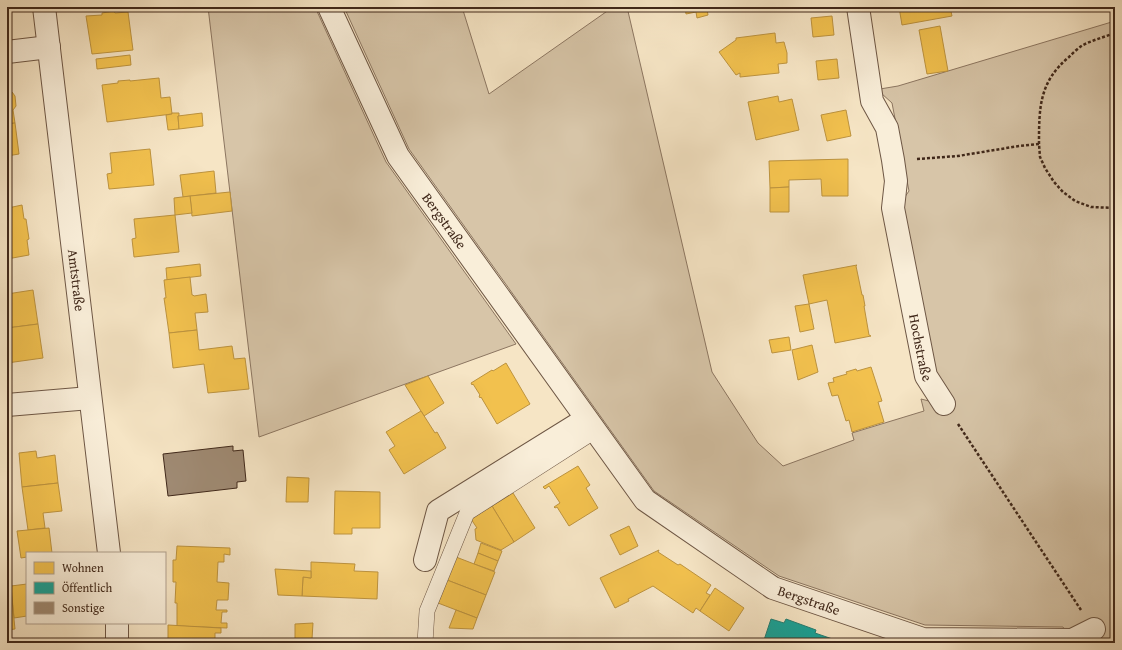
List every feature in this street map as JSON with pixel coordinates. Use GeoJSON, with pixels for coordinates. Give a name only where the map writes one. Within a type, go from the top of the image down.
{"type":"FeatureCollection","features":[{"type":"Feature","properties":{"kind":"street","name":"Amtstraße"},"geometry":{"type":"LineString","coordinates":[[44,7],[109,552]]}},
{"type":"Feature","properties":{"kind":"street","name":"Bergstraße"},"geometry":{"type":"LineString","coordinates":[[329,7],[398,156],[645,500],[773,588],[923,638],[1072,640],[1094,629]]}},
{"type":"Feature","properties":{"kind":"street","name":"Hochstraße"},"geometry":{"type":"LineString","coordinates":[[858,7],[872,101],[887,128],[893,160],[896,181],[893,208],[926,376],[944,404]]}},
{"type":"Feature","properties":{"kind":"street"},"geometry":{"type":"LineString","coordinates":[[7,52],[49,47]]}},
{"type":"Feature","properties":{"kind":"street"},"geometry":{"type":"LineString","coordinates":[[7,405],[90,398]]}},
{"type":"Feature","properties":{"kind":"street"},"geometry":{"type":"LineString","coordinates":[[425,560],[438,511],[590,425]]}},
{"type":"Feature","properties":{"kind":"street"},"geometry":{"type":"LineString","coordinates":[[117,624],[117,643]]}},
{"type":"Feature","properties":{"kind":"lane"},"geometry":{"type":"LineString","coordinates":[[425,643],[428,611],[467,513],[590,425]]}},
{"type":"Feature","properties":{"kind":"path"},"geometry":{"type":"LineString","coordinates":[[1115,33],[1082,46],[1058,66],[1047,82],[1041,104],[1039,121],[1040,157],[1045,168],[1062,192],[1075,201],[1091,207],[1115,208]]}},
{"type":"Feature","properties":{"kind":"path"},"geometry":{"type":"LineString","coordinates":[[893,160],[958,156],[1039,144]]}},
{"type":"Feature","properties":{"kind":"path"},"geometry":{"type":"LineString","coordinates":[[944,404],[1094,629]]}},
{"type":"Feature","properties":{"kind":"shaded area"},"geometry":{"type":"Polygon","coordinates":[[[208,7],[315,7],[386,162],[516,344],[259,437],[208,7]]]}},
{"type":"Feature","properties":{"kind":"shaded area"},"geometry":{"type":"Polygon","coordinates":[[[344,7],[462,7],[489,94],[613,7],[627,7],[712,372],[758,443],[783,466],[854,440],[852,433],[924,411],[921,399],[937,403],[938,387],[902,201],[909,191],[892,103],[881,93],[880,89],[898,86],[1115,21],[1115,643],[1073,643],[1063,627],[925,625],[779,576],[654,491],[409,149],[344,7]]]}},
{"type":"Feature","properties":{"kind":"building: Wohnen"},"geometry":{"type":"Polygon","coordinates":[[[685,7],[718,7],[707,9],[708,15],[697,18],[696,12],[686,14],[685,7]]]}},
{"type":"Feature","properties":{"kind":"building: Wohnen"},"geometry":{"type":"Polygon","coordinates":[[[899,7],[950,7],[952,16],[902,25],[899,7]]]}},
{"type":"Feature","properties":{"kind":"building: Wohnen"},"geometry":{"type":"Polygon","coordinates":[[[114,11],[115,13],[128,12],[133,50],[92,54],[86,16],[102,15],[102,13],[114,11]]]}},
{"type":"Feature","properties":{"kind":"building: Wohnen"},"geometry":{"type":"Polygon","coordinates":[[[832,16],[834,35],[813,37],[811,18],[832,16]]]}},
{"type":"Feature","properties":{"kind":"building: Wohnen"},"geometry":{"type":"Polygon","coordinates":[[[940,26],[948,71],[927,74],[919,30],[940,26]]]}},
{"type":"Feature","properties":{"kind":"building: Wohnen"},"geometry":{"type":"Polygon","coordinates":[[[775,33],[776,43],[784,42],[787,53],[787,63],[778,64],[779,73],[740,77],[740,73],[736,75],[719,52],[736,40],[736,38],[775,33]]]}},
{"type":"Feature","properties":{"kind":"building: Wohnen"},"geometry":{"type":"Polygon","coordinates":[[[130,55],[131,65],[97,69],[96,59],[130,55]]]}},
{"type":"Feature","properties":{"kind":"building: Wohnen"},"geometry":{"type":"Polygon","coordinates":[[[837,59],[839,78],[818,80],[816,61],[837,59]]]}},
{"type":"Feature","properties":{"kind":"building: Wohnen"},"geometry":{"type":"Polygon","coordinates":[[[159,78],[161,98],[170,97],[172,114],[107,122],[102,85],[118,83],[118,81],[159,78]]]}},
{"type":"Feature","properties":{"kind":"building: Wohnen"},"geometry":{"type":"Polygon","coordinates":[[[12,92],[15,96],[16,106],[13,110],[15,123],[7,124],[7,93],[12,92]]]}},
{"type":"Feature","properties":{"kind":"building: Wohnen"},"geometry":{"type":"Polygon","coordinates":[[[778,96],[779,102],[792,99],[799,130],[756,140],[748,102],[778,96]]]}},
{"type":"Feature","properties":{"kind":"building: Wohnen"},"geometry":{"type":"Polygon","coordinates":[[[846,110],[851,136],[827,141],[821,115],[846,110]]]}},
{"type":"Feature","properties":{"kind":"building: Wohnen"},"geometry":{"type":"Polygon","coordinates":[[[179,113],[179,129],[168,130],[166,115],[179,113]]]}},
{"type":"Feature","properties":{"kind":"building: Wohnen"},"geometry":{"type":"Polygon","coordinates":[[[202,113],[203,126],[179,129],[178,116],[202,113]]]}},
{"type":"Feature","properties":{"kind":"building: Wohnen"},"geometry":{"type":"Polygon","coordinates":[[[15,123],[19,154],[7,156],[7,124],[15,123]]]}},
{"type":"Feature","properties":{"kind":"building: Wohnen"},"geometry":{"type":"Polygon","coordinates":[[[150,149],[154,185],[109,189],[107,174],[112,173],[110,153],[150,149]]]}},
{"type":"Feature","properties":{"kind":"building: Wohnen"},"geometry":{"type":"Polygon","coordinates":[[[848,159],[848,196],[822,196],[821,179],[789,180],[789,187],[770,188],[769,161],[848,159]]]}},
{"type":"Feature","properties":{"kind":"building: Wohnen"},"geometry":{"type":"Polygon","coordinates":[[[214,171],[216,193],[183,197],[180,175],[214,171]]]}},
{"type":"Feature","properties":{"kind":"building: Wohnen"},"geometry":{"type":"Polygon","coordinates":[[[789,187],[789,212],[770,212],[770,188],[789,187]]]}},
{"type":"Feature","properties":{"kind":"building: Wohnen"},"geometry":{"type":"Polygon","coordinates":[[[230,192],[232,211],[192,216],[190,196],[230,192]]]}},
{"type":"Feature","properties":{"kind":"building: Wohnen"},"geometry":{"type":"Polygon","coordinates":[[[190,196],[192,213],[175,215],[174,198],[190,196]]]}},
{"type":"Feature","properties":{"kind":"building: Wohnen"},"geometry":{"type":"Polygon","coordinates":[[[7,203],[8,208],[22,205],[29,239],[27,240],[29,255],[7,259],[7,203]]]}},
{"type":"Feature","properties":{"kind":"building: Wohnen"},"geometry":{"type":"Polygon","coordinates":[[[175,215],[179,252],[134,257],[132,239],[136,238],[134,219],[175,215]]]}},
{"type":"Feature","properties":{"kind":"building: Wohnen"},"geometry":{"type":"Polygon","coordinates":[[[200,264],[201,276],[167,280],[166,268],[200,264]]]}},
{"type":"Feature","properties":{"kind":"building: Wohnen"},"geometry":{"type":"Polygon","coordinates":[[[857,265],[869,335],[871,336],[835,343],[827,300],[809,304],[803,275],[857,265]]]}},
{"type":"Feature","properties":{"kind":"building: Wohnen"},"geometry":{"type":"Polygon","coordinates":[[[190,277],[192,295],[206,294],[208,312],[195,313],[197,330],[169,333],[164,298],[166,298],[164,280],[190,277]]]}},
{"type":"Feature","properties":{"kind":"building: Wohnen"},"geometry":{"type":"Polygon","coordinates":[[[33,290],[38,324],[7,328],[7,294],[33,290]]]}},
{"type":"Feature","properties":{"kind":"building: Wohnen"},"geometry":{"type":"Polygon","coordinates":[[[809,304],[814,329],[800,332],[795,306],[809,304]]]}},
{"type":"Feature","properties":{"kind":"building: Wohnen"},"geometry":{"type":"Polygon","coordinates":[[[38,324],[43,358],[7,363],[7,328],[38,324]]]}},
{"type":"Feature","properties":{"kind":"building: Wohnen"},"geometry":{"type":"Polygon","coordinates":[[[197,330],[199,350],[232,346],[234,359],[245,358],[249,389],[208,393],[204,364],[173,368],[169,333],[197,330]]]}},
{"type":"Feature","properties":{"kind":"building: Wohnen"},"geometry":{"type":"Polygon","coordinates":[[[789,337],[791,350],[772,353],[769,340],[789,337]]]}},
{"type":"Feature","properties":{"kind":"building: Wohnen"},"geometry":{"type":"Polygon","coordinates":[[[812,345],[818,372],[798,380],[792,350],[812,345]]]}},
{"type":"Feature","properties":{"kind":"building: Wohnen"},"geometry":{"type":"Polygon","coordinates":[[[506,363],[530,404],[497,424],[471,383],[506,363]]]}},
{"type":"Feature","properties":{"kind":"building: Wohnen"},"geometry":{"type":"Polygon","coordinates":[[[871,367],[882,401],[878,402],[884,422],[852,432],[849,420],[846,421],[838,395],[832,396],[828,383],[834,382],[833,378],[847,374],[846,372],[871,367]]]}},
{"type":"Feature","properties":{"kind":"building: Wohnen"},"geometry":{"type":"Polygon","coordinates":[[[428,376],[444,403],[424,416],[405,385],[428,376]]]}},
{"type":"Feature","properties":{"kind":"building: Wohnen"},"geometry":{"type":"Polygon","coordinates":[[[421,411],[435,433],[437,432],[446,448],[404,474],[389,450],[395,446],[386,432],[421,411]]]}},
{"type":"Feature","properties":{"kind":"building: Wohnen"},"geometry":{"type":"Polygon","coordinates":[[[36,451],[37,458],[55,455],[58,483],[22,487],[19,453],[36,451]]]}},
{"type":"Feature","properties":{"kind":"building: Wohnen"},"geometry":{"type":"Polygon","coordinates":[[[578,466],[590,485],[586,488],[598,508],[569,526],[557,507],[554,507],[560,503],[549,486],[545,489],[543,487],[578,466]]]}},
{"type":"Feature","properties":{"kind":"building: Wohnen"},"geometry":{"type":"Polygon","coordinates":[[[287,477],[309,478],[308,502],[286,502],[287,477]]]}},
{"type":"Feature","properties":{"kind":"building: Wohnen"},"geometry":{"type":"Polygon","coordinates":[[[58,483],[62,511],[43,513],[45,528],[28,530],[22,487],[58,483]]]}},
{"type":"Feature","properties":{"kind":"building: Wohnen"},"geometry":{"type":"Polygon","coordinates":[[[335,491],[380,492],[380,528],[352,528],[352,534],[334,534],[335,491]]]}},
{"type":"Feature","properties":{"kind":"building: Wohnen"},"geometry":{"type":"Polygon","coordinates":[[[513,493],[535,528],[514,542],[492,506],[513,493]]]}},
{"type":"Feature","properties":{"kind":"building: Wohnen"},"geometry":{"type":"Polygon","coordinates":[[[492,506],[514,542],[501,550],[476,540],[475,529],[477,528],[471,519],[492,506]]]}},
{"type":"Feature","properties":{"kind":"building: Wohnen"},"geometry":{"type":"Polygon","coordinates":[[[629,526],[638,546],[620,555],[610,535],[629,526]]]}},
{"type":"Feature","properties":{"kind":"building: Wohnen"},"geometry":{"type":"Polygon","coordinates":[[[49,528],[52,552],[26,552],[26,557],[21,558],[17,531],[49,528]]]}},
{"type":"Feature","properties":{"kind":"building: Wohnen"},"geometry":{"type":"Polygon","coordinates":[[[481,543],[502,551],[498,561],[478,553],[481,543]]]}},
{"type":"Feature","properties":{"kind":"building: Wohnen"},"geometry":{"type":"Polygon","coordinates":[[[177,546],[230,548],[230,555],[224,554],[224,562],[218,562],[217,582],[229,583],[228,600],[217,600],[216,610],[227,610],[227,612],[222,612],[221,623],[227,623],[227,628],[177,626],[177,603],[175,603],[176,582],[173,582],[173,560],[176,560],[177,546]]]}},
{"type":"Feature","properties":{"kind":"building: Wohnen"},"geometry":{"type":"Polygon","coordinates":[[[659,550],[658,552],[678,565],[680,564],[711,585],[706,593],[710,595],[700,611],[696,608],[693,613],[653,586],[628,599],[629,601],[615,608],[600,578],[659,550]]]}},
{"type":"Feature","properties":{"kind":"building: Wohnen"},"geometry":{"type":"Polygon","coordinates":[[[478,553],[498,561],[494,571],[474,564],[478,553]]]}},
{"type":"Feature","properties":{"kind":"building: Wohnen"},"geometry":{"type":"Polygon","coordinates":[[[456,557],[495,572],[486,595],[447,580],[456,557]]]}},
{"type":"Feature","properties":{"kind":"building: Wohnen"},"geometry":{"type":"Polygon","coordinates":[[[311,562],[355,564],[354,571],[378,572],[377,599],[302,596],[303,577],[311,578],[311,562]]]}},
{"type":"Feature","properties":{"kind":"building: Wohnen"},"geometry":{"type":"Polygon","coordinates":[[[275,569],[311,571],[311,578],[303,577],[302,596],[278,595],[275,569]]]}},
{"type":"Feature","properties":{"kind":"building: Wohnen"},"geometry":{"type":"Polygon","coordinates":[[[447,580],[486,595],[477,618],[438,603],[447,580]]]}},
{"type":"Feature","properties":{"kind":"building: Wohnen"},"geometry":{"type":"Polygon","coordinates":[[[26,584],[26,616],[14,618],[11,586],[26,584]]]}},
{"type":"Feature","properties":{"kind":"building: Wohnen"},"geometry":{"type":"Polygon","coordinates":[[[715,588],[744,608],[729,631],[700,611],[715,588]]]}},
{"type":"Feature","properties":{"kind":"building: Wohnen"},"geometry":{"type":"Polygon","coordinates":[[[11,590],[15,629],[7,630],[7,592],[11,590]]]}},
{"type":"Feature","properties":{"kind":"building: Wohnen"},"geometry":{"type":"Polygon","coordinates":[[[456,610],[477,618],[473,629],[449,628],[456,610]]]}},
{"type":"Feature","properties":{"kind":"building: Wohnen"},"geometry":{"type":"Polygon","coordinates":[[[313,623],[312,639],[295,640],[295,624],[313,623]]]}},
{"type":"Feature","properties":{"kind":"building: Wohnen"},"geometry":{"type":"Polygon","coordinates":[[[168,625],[221,628],[221,633],[215,633],[215,641],[209,641],[209,643],[164,643],[165,639],[168,640],[168,625]]]}},
{"type":"Feature","properties":{"kind":"building: Öffentlich"},"geometry":{"type":"Polygon","coordinates":[[[771,619],[784,623],[786,619],[816,630],[815,633],[844,643],[763,643],[771,619]]]}},
{"type":"Feature","properties":{"kind":"building: Sonstige"},"geometry":{"type":"Polygon","coordinates":[[[233,446],[233,451],[243,450],[246,481],[237,482],[237,488],[168,496],[163,454],[233,446]]]}}]}
